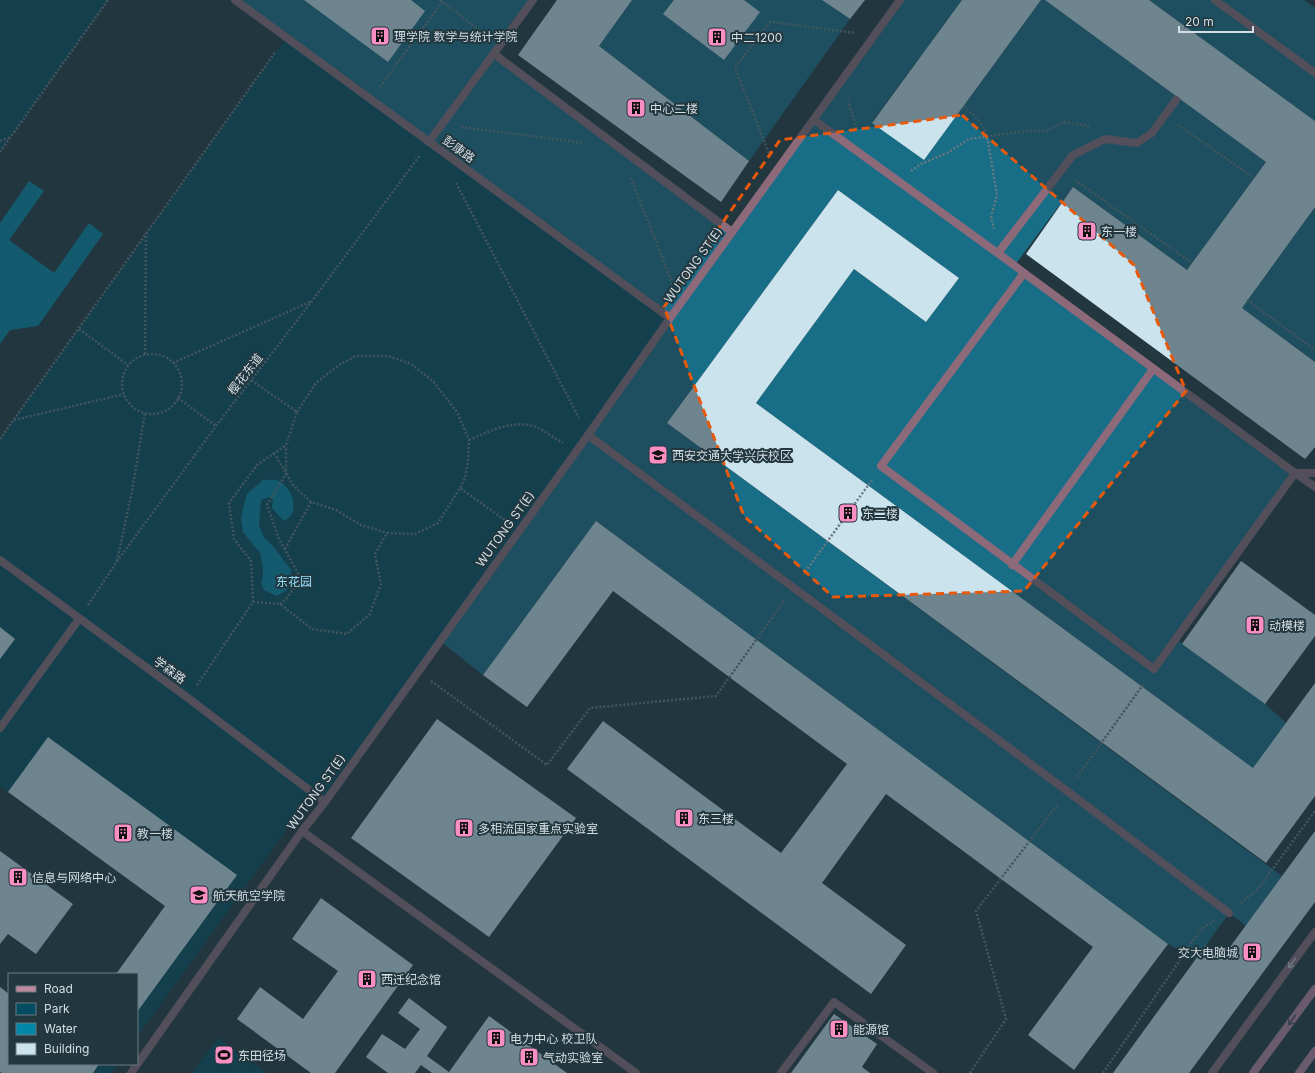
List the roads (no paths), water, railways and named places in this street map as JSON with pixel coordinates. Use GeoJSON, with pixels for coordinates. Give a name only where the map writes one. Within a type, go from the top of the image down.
{"type":"FeatureCollection","features":[{"type":"Feature","properties":{"kind":"main road"},"geometry":{"type":"LineString","coordinates":[[1253,1073],[1315,989]]}},
{"type":"Feature","properties":{"kind":"main road"},"geometry":{"type":"LineString","coordinates":[[1299,1073],[1315,1051]]}},
{"type":"Feature","properties":{"kind":"street","name":"彭康路"},"geometry":{"type":"LineString","coordinates":[[235,0],[670,318]]}},
{"type":"Feature","properties":{"kind":"street"},"geometry":{"type":"LineString","coordinates":[[430,142],[533,0]]}},
{"type":"Feature","properties":{"kind":"street","name":"WUTONG ST(E)"},"geometry":{"type":"LineString","coordinates":[[138,1063],[302,831],[325,802],[680,304],[900,0]]}},
{"type":"Feature","properties":{"kind":"street"},"geometry":{"type":"LineString","coordinates":[[1215,0],[1315,73]]}},
{"type":"Feature","properties":{"kind":"street"},"geometry":{"type":"LineString","coordinates":[[494,54],[732,232]]}},
{"type":"Feature","properties":{"kind":"street"},"geometry":{"type":"LineString","coordinates":[[998,254],[1073,155],[1105,139],[1137,143],[1152,133],[1176,100]]}},
{"type":"Feature","properties":{"kind":"street"},"geometry":{"type":"LineString","coordinates":[[814,120],[1315,488]]}},
{"type":"Feature","properties":{"kind":"street"},"geometry":{"type":"LineString","coordinates":[[1024,273],[881,466],[1012,564],[1154,669],[1294,473]]}},
{"type":"Feature","properties":{"kind":"street"},"geometry":{"type":"LineString","coordinates":[[1012,564],[1153,368]]}},
{"type":"Feature","properties":{"kind":"street"},"geometry":{"type":"LineString","coordinates":[[588,435],[1229,913]]}},
{"type":"Feature","properties":{"kind":"street"},"geometry":{"type":"LineString","coordinates":[[1294,473],[1315,473]]}},
{"type":"Feature","properties":{"kind":"street","name":"学森路"},"geometry":{"type":"LineString","coordinates":[[0,560],[78,619],[188,698],[325,802]]}},
{"type":"Feature","properties":{"kind":"street"},"geometry":{"type":"LineString","coordinates":[[0,728],[78,619]]}},
{"type":"Feature","properties":{"kind":"street"},"geometry":{"type":"LineString","coordinates":[[302,831],[636,1073]]}},
{"type":"Feature","properties":{"kind":"street"},"geometry":{"type":"LineString","coordinates":[[1212,1073],[1315,932]]}},
{"type":"Feature","properties":{"kind":"street"},"geometry":{"type":"LineString","coordinates":[[781,1073],[834,1002],[933,1073]]}},
{"type":"Feature","properties":{"kind":"water"},"geometry":{"type":"Polygon","coordinates":[[[29,181],[44,191],[9,240],[54,273],[89,223],[103,234],[38,326],[10,330],[0,344],[0,223],[29,181]]]}},
{"type":"Feature","properties":{"kind":"water"},"geometry":{"type":"Polygon","coordinates":[[[263,480],[279,481],[284,485],[291,495],[294,507],[289,517],[284,521],[272,508],[273,499],[269,497],[261,500],[259,525],[264,538],[272,545],[291,570],[292,582],[287,590],[277,596],[264,590],[261,582],[263,567],[260,553],[243,532],[241,517],[247,494],[263,480]]]}},
{"type":"Feature","properties":{"kind":"place","name":"理学院 数学与统计学院"},"geometry":{"type":"Point","coordinates":[380,36]}},
{"type":"Feature","properties":{"kind":"place","name":"中二1200"},"geometry":{"type":"Point","coordinates":[717,37]}},
{"type":"Feature","properties":{"kind":"place","name":"中心二楼"},"geometry":{"type":"Point","coordinates":[636,108]}},
{"type":"Feature","properties":{"kind":"place","name":"东一楼"},"geometry":{"type":"Point","coordinates":[1087,231]}},
{"type":"Feature","properties":{"kind":"place","name":"西安交通大学兴庆校区"},"geometry":{"type":"Point","coordinates":[658,455]}},
{"type":"Feature","properties":{"kind":"place","name":"东二楼"},"geometry":{"type":"Point","coordinates":[848,513]}},
{"type":"Feature","properties":{"kind":"place","name":"动模楼"},"geometry":{"type":"Point","coordinates":[1255,625]}},
{"type":"Feature","properties":{"kind":"place","name":"东三楼"},"geometry":{"type":"Point","coordinates":[684,818]}},
{"type":"Feature","properties":{"kind":"place","name":"多相流国家重点实验室"},"geometry":{"type":"Point","coordinates":[464,828]}},
{"type":"Feature","properties":{"kind":"place","name":"教一楼"},"geometry":{"type":"Point","coordinates":[123,833]}},
{"type":"Feature","properties":{"kind":"place","name":"信息与网络中心"},"geometry":{"type":"Point","coordinates":[18,877]}},
{"type":"Feature","properties":{"kind":"place","name":"航天航空学院"},"geometry":{"type":"Point","coordinates":[199,895]}},
{"type":"Feature","properties":{"kind":"place","name":"交大电脑城"},"geometry":{"type":"Point","coordinates":[1252,952]}},
{"type":"Feature","properties":{"kind":"place","name":"西迁纪念馆"},"geometry":{"type":"Point","coordinates":[367,979]}},
{"type":"Feature","properties":{"kind":"place","name":"能源馆"},"geometry":{"type":"Point","coordinates":[839,1029]}},
{"type":"Feature","properties":{"kind":"place","name":"电力中心 校卫队"},"geometry":{"type":"Point","coordinates":[496,1038]}},
{"type":"Feature","properties":{"kind":"place","name":"东田径场"},"geometry":{"type":"Point","coordinates":[224,1055]}},
{"type":"Feature","properties":{"kind":"place","name":"气动实验室"},"geometry":{"type":"Point","coordinates":[529,1057]}},
{"type":"Feature","properties":{"kind":"park label","name":"东花园"},"geometry":{"type":"Point","coordinates":[294,581]}}]}
